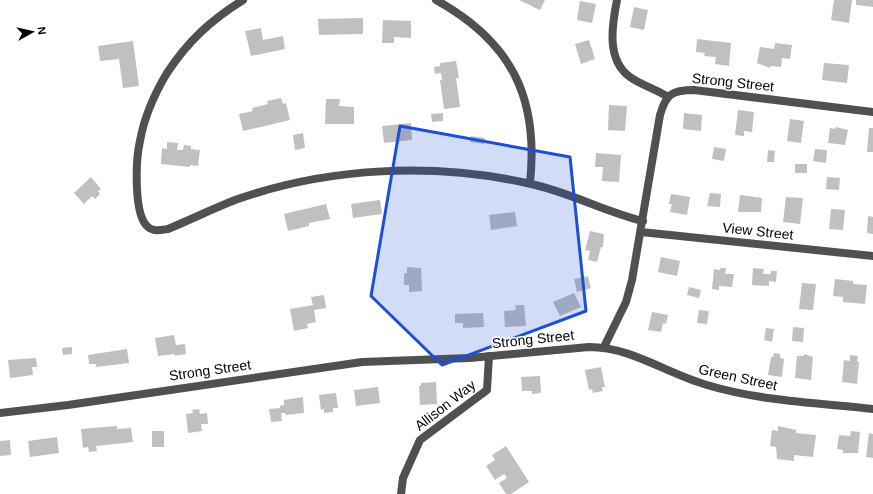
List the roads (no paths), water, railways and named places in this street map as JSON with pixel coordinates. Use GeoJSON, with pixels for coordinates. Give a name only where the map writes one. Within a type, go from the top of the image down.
{"type":"FeatureCollection","features":[{"type":"Feature","properties":{"kind":"street"},"geometry":{"type":"LineString","coordinates":[[243,0],[205,26],[190,43],[167,74],[146,118],[140,140],[137,184],[142,218],[148,228],[156,231],[168,229],[228,203],[263,191],[295,183],[358,173],[397,171],[445,172],[495,177],[530,183],[643,221]]}},
{"type":"Feature","properties":{"kind":"street"},"geometry":{"type":"LineString","coordinates":[[436,0],[477,28],[504,56],[516,76],[524,95],[532,138],[530,183]]}},
{"type":"Feature","properties":{"kind":"street"},"geometry":{"type":"LineString","coordinates":[[604,347],[626,302],[643,221],[660,115],[664,103],[668,97],[630,78],[621,69],[616,60],[612,39],[617,0]]}},
{"type":"Feature","properties":{"kind":"street","name":"Strong Street"},"geometry":{"type":"LineString","coordinates":[[668,97],[681,90],[694,90],[873,112]]}},
{"type":"Feature","properties":{"kind":"street","name":"View Street"},"geometry":{"type":"LineString","coordinates":[[641,232],[873,256]]}},
{"type":"Feature","properties":{"kind":"street","name":"Strong Street"},"geometry":{"type":"LineString","coordinates":[[0,414],[362,362],[489,356],[574,348],[604,347]]}},
{"type":"Feature","properties":{"kind":"street","name":"Green Street"},"geometry":{"type":"LineString","coordinates":[[604,347],[632,355],[682,377],[724,390],[780,399],[873,409]]}},
{"type":"Feature","properties":{"kind":"street","name":"Allison Way"},"geometry":{"type":"LineString","coordinates":[[401,494],[403,478],[420,440],[487,390],[489,356]]}}]}
